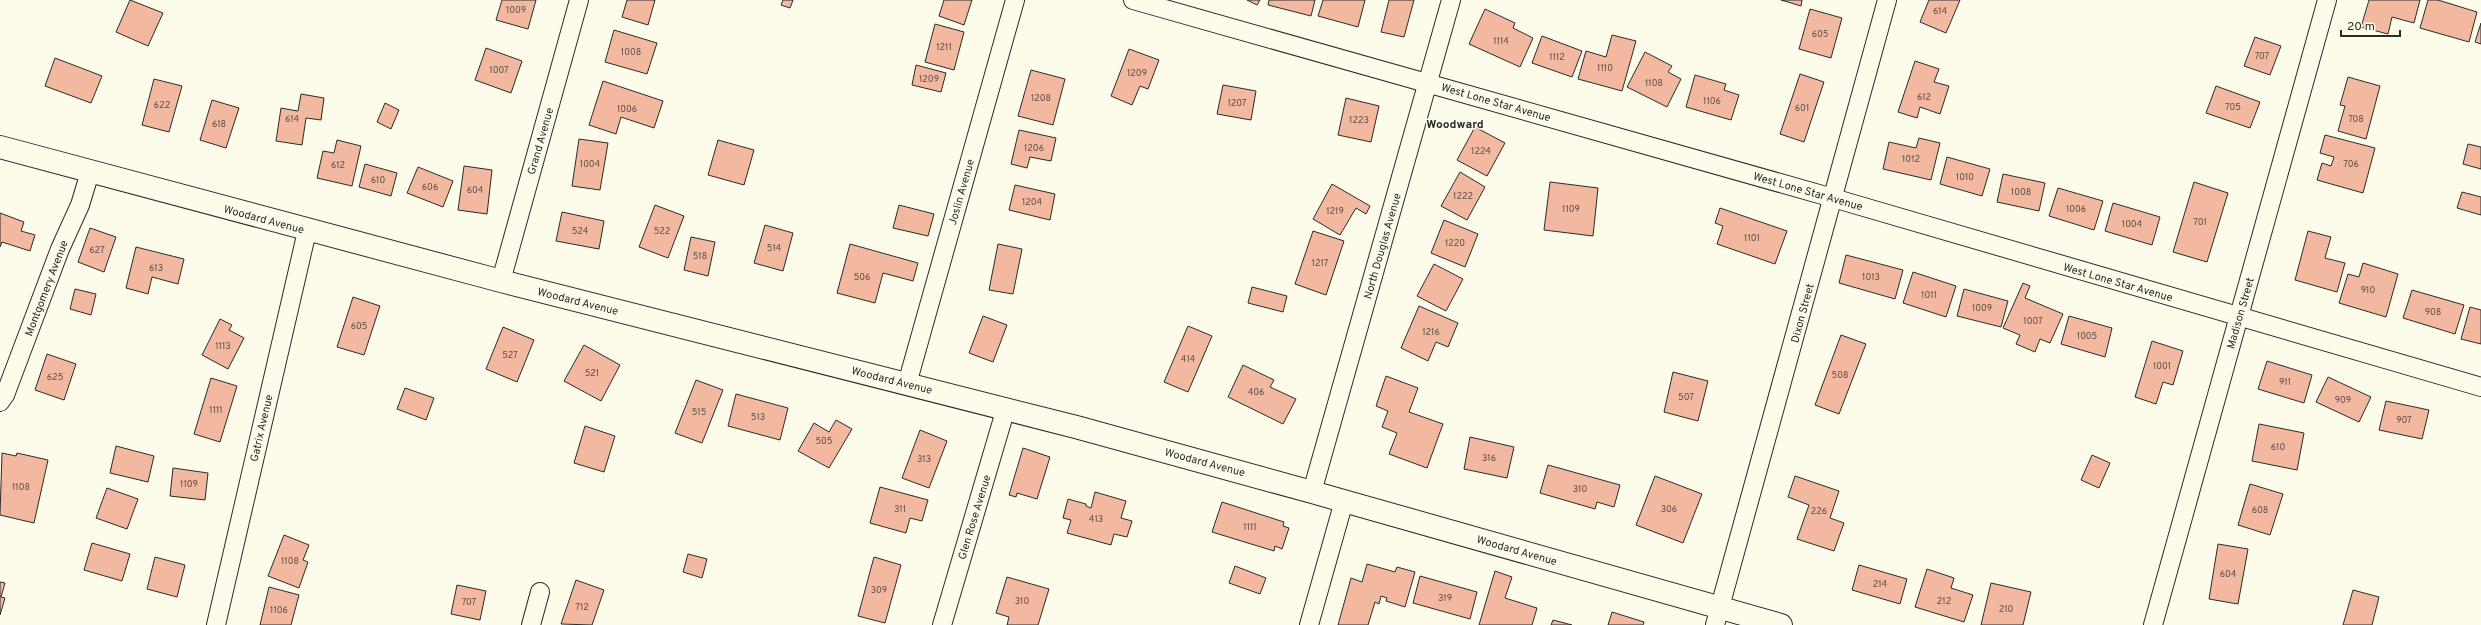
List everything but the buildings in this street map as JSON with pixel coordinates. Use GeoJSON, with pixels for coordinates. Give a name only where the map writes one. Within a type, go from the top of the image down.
{"type":"FeatureCollection","features":[{"type":"Feature","properties":{"kind":"street","name":"Grand Avenue"},"geometry":{"type":"LineString","coordinates":[[501,282],[579,0]]}},
{"type":"Feature","properties":{"kind":"street","name":"Joslin Avenue"},"geometry":{"type":"LineString","coordinates":[[907,384],[1015,0]]}},
{"type":"Feature","properties":{"kind":"street","name":"West Lone Star Avenue"},"geometry":{"type":"LineString","coordinates":[[1133,0],[1833,198],[2239,318],[2481,387]]}},
{"type":"Feature","properties":{"kind":"street","name":"North Douglas Avenue"},"geometry":{"type":"LineString","coordinates":[[1312,492],[1452,0]]}},
{"type":"Feature","properties":{"kind":"street","name":"Dixon Street"},"geometry":{"type":"LineString","coordinates":[[1718,616],[1887,0]]}},
{"type":"Feature","properties":{"kind":"street","name":"Madison Street"},"geometry":{"type":"LineString","coordinates":[[2153,625],[2327,0]]}},
{"type":"Feature","properties":{"kind":"street","name":"Woodard Avenue"},"geometry":{"type":"LineString","coordinates":[[0,147],[307,231],[501,282],[1006,408],[1312,492],[1718,616],[1781,625]]}},
{"type":"Feature","properties":{"kind":"street","name":"Montgomery Avenue"},"geometry":{"type":"LineString","coordinates":[[0,402],[5,395],[60,249],[80,205],[90,172]]}},
{"type":"Feature","properties":{"kind":"street","name":"Gatrix Avenue"},"geometry":{"type":"LineString","coordinates":[[216,625],[307,231]]}},
{"type":"Feature","properties":{"kind":"street","name":"Glen Rose Avenue"},"geometry":{"type":"LineString","coordinates":[[942,625],[1006,408]]}},
{"type":"Feature","properties":{"kind":"street"},"geometry":{"type":"LineString","coordinates":[[1309,625],[1344,502]]}},
{"type":"Feature","properties":{"kind":"street"},"geometry":{"type":"LineString","coordinates":[[531,625],[540,592]]}},
{"type":"Feature","properties":{"kind":"district","name":"Woodward"},"geometry":{"type":"Point","coordinates":[1455,124]}}]}
